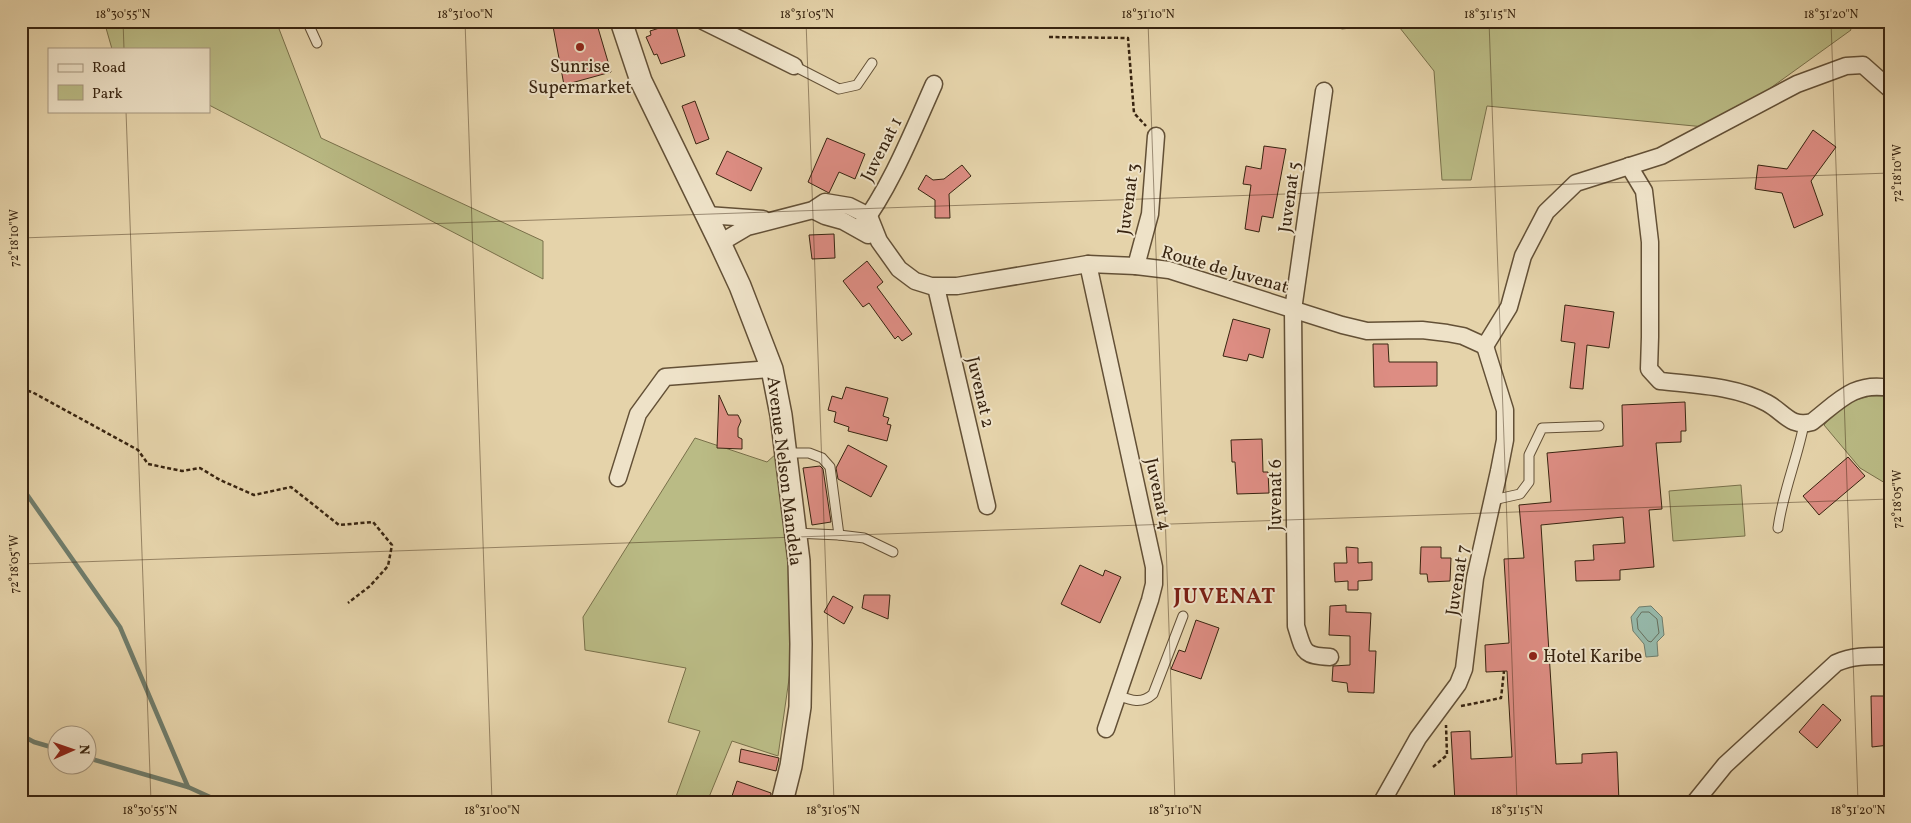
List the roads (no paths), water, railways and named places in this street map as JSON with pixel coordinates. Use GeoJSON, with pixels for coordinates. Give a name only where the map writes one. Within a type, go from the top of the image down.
{"type":"FeatureCollection","features":[{"type":"Feature","properties":{"kind":"street","name":"Avenue Nelson Mandela"},"geometry":{"type":"LineString","coordinates":[[621,21],[641,81],[740,286],[772,369],[781,415],[798,561],[801,644],[800,707],[791,766],[782,802]]}},
{"type":"Feature","properties":{"kind":"street"},"geometry":{"type":"LineString","coordinates":[[703,21],[794,66]]}},
{"type":"Feature","properties":{"kind":"street"},"geometry":{"type":"LineString","coordinates":[[1485,346],[1509,307],[1523,256],[1546,212],[1576,183],[1661,156],[1797,84],[1846,66],[1863,64],[1890,89]]}},
{"type":"Feature","properties":{"kind":"street","name":"Juvenat 1"},"geometry":{"type":"LineString","coordinates":[[864,223],[905,148],[934,84]]}},
{"type":"Feature","properties":{"kind":"street","name":"Juvenat 5"},"geometry":{"type":"LineString","coordinates":[[1293,310],[1324,91]]}},
{"type":"Feature","properties":{"kind":"street","name":"Juvenat 3"},"geometry":{"type":"LineString","coordinates":[[1136,266],[1150,214],[1156,136]]}},
{"type":"Feature","properties":{"kind":"street"},"geometry":{"type":"LineString","coordinates":[[1629,166],[1644,191],[1650,242],[1649,369],[1660,381],[1709,386],[1742,394],[1767,403],[1795,424],[1812,422],[1855,390],[1870,386],[1890,388]]}},
{"type":"Feature","properties":{"kind":"street","name":"Route de Juvenat"},"geometry":{"type":"LineString","coordinates":[[720,243],[747,227],[813,210],[825,216],[864,223],[899,269],[915,281],[936,287],[957,286],[1088,264],[1136,266],[1169,270],[1293,310],[1367,331],[1422,330],[1447,333],[1463,336],[1485,346]]}},
{"type":"Feature","properties":{"kind":"street","name":"Route de Juvenat"},"geometry":{"type":"LineString","coordinates":[[707,215],[770,220]]}},
{"type":"Feature","properties":{"kind":"street","name":"Juvenat 4"},"geometry":{"type":"LineString","coordinates":[[1088,264],[1154,567],[1154,584],[1150,600],[1106,729]]}},
{"type":"Feature","properties":{"kind":"street","name":"Juvenat 2"},"geometry":{"type":"LineString","coordinates":[[936,287],[987,506]]}},
{"type":"Feature","properties":{"kind":"street","name":"Juvenat 6"},"geometry":{"type":"LineString","coordinates":[[1293,310],[1296,626],[1303,649],[1312,656],[1330,658]]}},
{"type":"Feature","properties":{"kind":"street","name":"Juvenat 7"},"geometry":{"type":"LineString","coordinates":[[1382,802],[1418,738],[1458,684],[1464,669],[1475,578],[1505,440],[1505,410],[1485,346]]}},
{"type":"Feature","properties":{"kind":"street"},"geometry":{"type":"LineString","coordinates":[[618,478],[638,414],[665,377],[772,369]]}},
{"type":"Feature","properties":{"kind":"street"},"geometry":{"type":"LineString","coordinates":[[1695,802],[1725,765],[1836,663],[1848,658],[1862,656],[1890,656]]}},
{"type":"Feature","properties":{"kind":"lane"},"geometry":{"type":"LineString","coordinates":[[307,21],[317,44]]}},
{"type":"Feature","properties":{"kind":"lane"},"geometry":{"type":"LineString","coordinates":[[794,66],[839,89],[857,85],[872,63]]}},
{"type":"Feature","properties":{"kind":"lane"},"geometry":{"type":"LineString","coordinates":[[1778,528],[1782,502],[1800,445],[1804,424]]}},
{"type":"Feature","properties":{"kind":"lane"},"geometry":{"type":"LineString","coordinates":[[1493,500],[1520,494],[1529,482],[1529,455],[1542,428],[1599,426]]}},
{"type":"Feature","properties":{"kind":"lane"},"geometry":{"type":"LineString","coordinates":[[785,453],[809,453],[822,458],[830,467],[839,535]]}},
{"type":"Feature","properties":{"kind":"lane"},"geometry":{"type":"LineString","coordinates":[[795,533],[864,538],[893,552]]}},
{"type":"Feature","properties":{"kind":"lane"},"geometry":{"type":"LineString","coordinates":[[1118,695],[1133,701],[1141,701],[1153,694],[1183,616]]}},
{"type":"Feature","properties":{"kind":"water"},"geometry":{"type":"Polygon","coordinates":[[[1651,606],[1662,617],[1664,635],[1657,642],[1658,656],[1646,657],[1644,644],[1633,631],[1631,617],[1639,607],[1651,606]]]}},
{"type":"Feature","properties":{"kind":"waterway"},"geometry":{"type":"LineString","coordinates":[[21,486],[120,627],[188,787]]}},
{"type":"Feature","properties":{"kind":"waterway"},"geometry":{"type":"LineString","coordinates":[[21,735],[34,742],[48,746]]}},
{"type":"Feature","properties":{"kind":"waterway"},"geometry":{"type":"LineString","coordinates":[[98,761],[188,787],[221,802]]}},
{"type":"Feature","properties":{"kind":"place","name":"Sunrise Supermarket"},"geometry":{"type":"Point","coordinates":[580,47]}},
{"type":"Feature","properties":{"kind":"place","name":"Hotel Karibe"},"geometry":{"type":"Point","coordinates":[1533,656]}},
{"type":"Feature","properties":{"kind":"district","name":"JUVENAT"},"geometry":{"type":"Point","coordinates":[1225,595]}}]}
